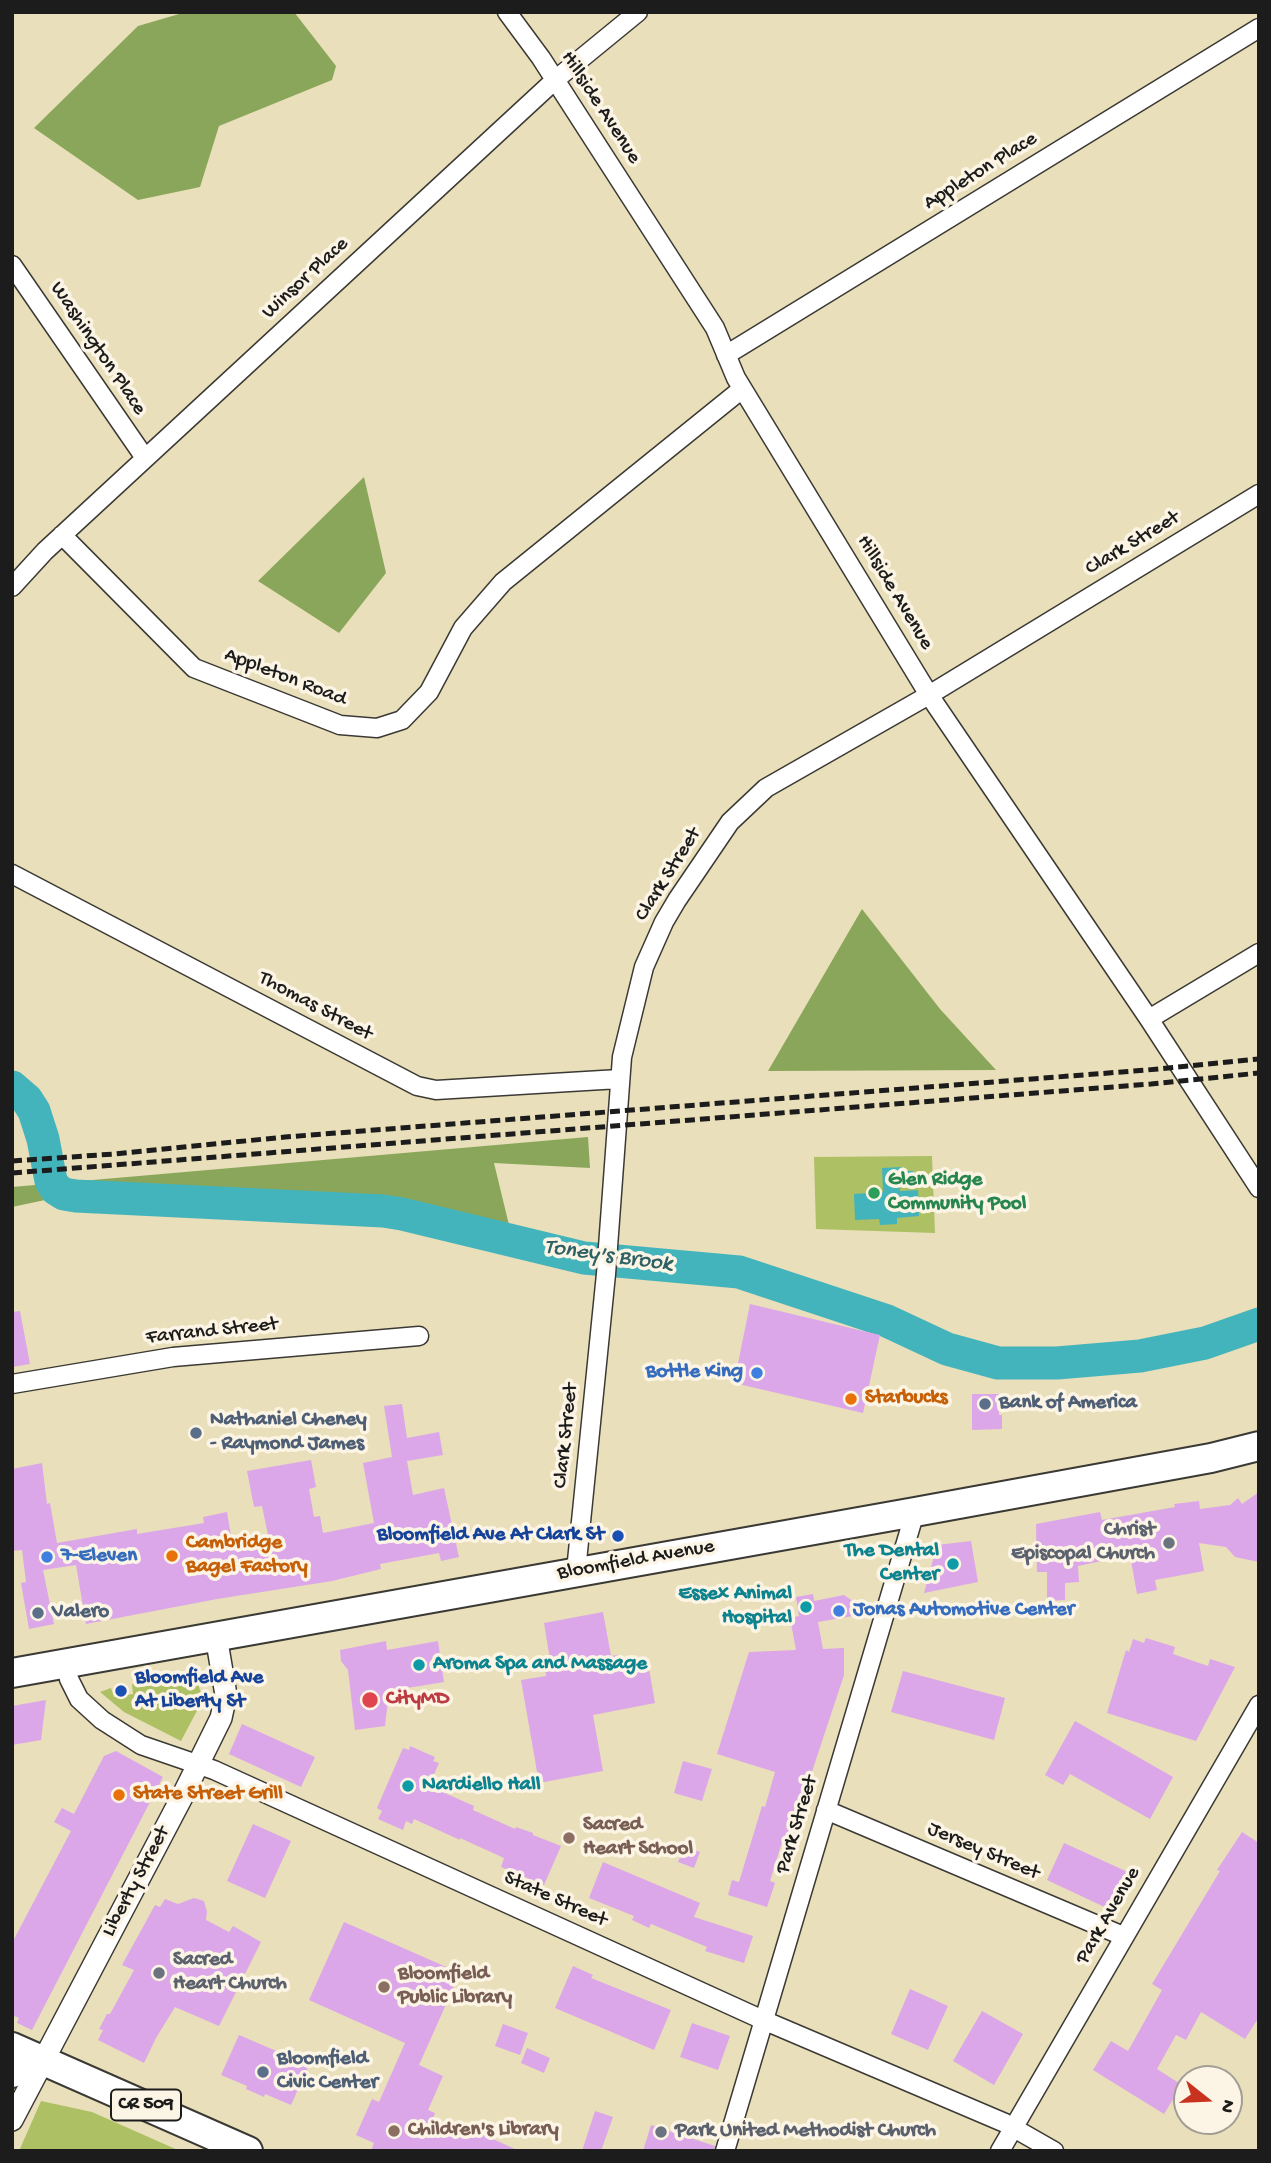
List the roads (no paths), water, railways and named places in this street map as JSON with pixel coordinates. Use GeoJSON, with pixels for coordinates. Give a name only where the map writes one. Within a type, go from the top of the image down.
{"type":"FeatureCollection","features":[{"type":"Feature","properties":{"kind":"main road","name":"Bloomfield Avenue"},"geometry":{"type":"LineString","coordinates":[[12,1673],[915,1512],[1211,1458],[1259,1446]]}},
{"type":"Feature","properties":{"kind":"main road","name":"CR 509"},"geometry":{"type":"LineString","coordinates":[[12,2047],[248,2151]]}},
{"type":"Feature","properties":{"kind":"main road"},"geometry":{"type":"LineString","coordinates":[[12,2073],[43,2060]]}},
{"type":"Feature","properties":{"kind":"street","name":"Hillside Avenue"},"geometry":{"type":"LineString","coordinates":[[507,12],[555,80],[715,328],[742,389],[929,695],[1149,1019],[1259,1188]]}},
{"type":"Feature","properties":{"kind":"street","name":"Winsor Place"},"geometry":{"type":"LineString","coordinates":[[12,587],[62,535],[555,80],[638,12]]}},
{"type":"Feature","properties":{"kind":"street","name":"Appleton Place"},"geometry":{"type":"LineString","coordinates":[[726,355],[1259,28]]}},
{"type":"Feature","properties":{"kind":"street","name":"Washington Place"},"geometry":{"type":"LineString","coordinates":[[12,265],[145,458]]}},
{"type":"Feature","properties":{"kind":"street","name":"Appleton Road"},"geometry":{"type":"LineString","coordinates":[[62,535],[194,668],[341,725],[377,728],[402,720],[429,692],[463,628],[503,582],[742,389]]}},
{"type":"Feature","properties":{"kind":"street","name":"Clark Street"},"geometry":{"type":"LineString","coordinates":[[576,1571],[606,1274],[619,1079],[631,1012],[644,967],[677,900],[730,822],[766,788],[929,695],[1259,494]]}},
{"type":"Feature","properties":{"kind":"street","name":"Thomas Street"},"geometry":{"type":"LineString","coordinates":[[12,874],[417,1086],[436,1090],[619,1079]]}},
{"type":"Feature","properties":{"kind":"street"},"geometry":{"type":"LineString","coordinates":[[1149,1019],[1259,953]]}},
{"type":"Feature","properties":{"kind":"street","name":"Farrand Street"},"geometry":{"type":"LineString","coordinates":[[12,1384],[173,1357],[419,1336]]}},
{"type":"Feature","properties":{"kind":"street","name":"Park Street"},"geometry":{"type":"LineString","coordinates":[[726,2151],[915,1512]]}},
{"type":"Feature","properties":{"kind":"street","name":"Liberty Street"},"geometry":{"type":"LineString","coordinates":[[12,2120],[221,1718],[225,1702],[216,1636]]}},
{"type":"Feature","properties":{"kind":"street","name":"State Street"},"geometry":{"type":"LineString","coordinates":[[66,1663],[74,1690],[90,1710],[141,1745],[199,1764],[763,2020],[1014,2127],[1054,2151]]}},
{"type":"Feature","properties":{"kind":"street","name":"Park Avenue"},"geometry":{"type":"LineString","coordinates":[[1000,2151],[1259,1705]]}},
{"type":"Feature","properties":{"kind":"street","name":"Jersey Street"},"geometry":{"type":"LineString","coordinates":[[826,1810],[1123,1937]]}},
{"type":"Feature","properties":{"kind":"water"},"geometry":{"type":"Polygon","coordinates":[[[902,1167],[903,1171],[913,1171],[913,1182],[900,1187],[900,1191],[918,1190],[919,1216],[897,1218],[897,1224],[880,1225],[879,1219],[855,1220],[854,1194],[883,1192],[882,1168],[902,1167]]]}},
{"type":"Feature","properties":{"kind":"waterway","name":"Toney's Brook"},"geometry":{"type":"LineString","coordinates":[[12,1087],[27,1100],[34,1111],[43,1139],[51,1181],[56,1189],[64,1194],[383,1211],[584,1258],[739,1272],[887,1321],[947,1349],[998,1363],[1057,1363],[1140,1356],[1205,1343],[1259,1324]]}},
{"type":"Feature","properties":{"kind":"railway"},"geometry":{"type":"LineString","coordinates":[[12,1161],[1259,1059]]}},
{"type":"Feature","properties":{"kind":"railway"},"geometry":{"type":"LineString","coordinates":[[12,1173],[1151,1084],[1259,1073]]}},
{"type":"Feature","properties":{"kind":"place","name":"Glen Ridge Community Pool"},"geometry":{"type":"Point","coordinates":[874,1193]}},
{"type":"Feature","properties":{"kind":"place","name":"Bottle King"},"geometry":{"type":"Point","coordinates":[757,1373]}},
{"type":"Feature","properties":{"kind":"place","name":"Starbucks"},"geometry":{"type":"Point","coordinates":[851,1399]}},
{"type":"Feature","properties":{"kind":"place","name":"Bank of America"},"geometry":{"type":"Point","coordinates":[985,1404]}},
{"type":"Feature","properties":{"kind":"place","name":"Nathaniel Cheney - Raymond James"},"geometry":{"type":"Point","coordinates":[196,1433]}},
{"type":"Feature","properties":{"kind":"place","name":"Bloomfield Ave At Clark St"},"geometry":{"type":"Point","coordinates":[618,1536]}},
{"type":"Feature","properties":{"kind":"place","name":"Christ Episcopal Church"},"geometry":{"type":"Point","coordinates":[1169,1543]}},
{"type":"Feature","properties":{"kind":"place","name":"Cambridge Bagel Factory"},"geometry":{"type":"Point","coordinates":[172,1556]}},
{"type":"Feature","properties":{"kind":"place","name":"7-Eleven"},"geometry":{"type":"Point","coordinates":[47,1557]}},
{"type":"Feature","properties":{"kind":"place","name":"The Dental Center"},"geometry":{"type":"Point","coordinates":[953,1564]}},
{"type":"Feature","properties":{"kind":"place","name":"Essex Animal Hospital"},"geometry":{"type":"Point","coordinates":[806,1607]}},
{"type":"Feature","properties":{"kind":"place","name":"Jonas Automotive Center"},"geometry":{"type":"Point","coordinates":[839,1611]}},
{"type":"Feature","properties":{"kind":"place","name":"Valero"},"geometry":{"type":"Point","coordinates":[38,1613]}},
{"type":"Feature","properties":{"kind":"place","name":"Aroma Spa and Massage"},"geometry":{"type":"Point","coordinates":[419,1665]}},
{"type":"Feature","properties":{"kind":"place","name":"Bloomfield Ave At Liberty St"},"geometry":{"type":"Point","coordinates":[121,1691]}},
{"type":"Feature","properties":{"kind":"place","name":"CityMD"},"geometry":{"type":"Point","coordinates":[370,1700]}},
{"type":"Feature","properties":{"kind":"place","name":"Nardiello Hall"},"geometry":{"type":"Point","coordinates":[408,1786]}},
{"type":"Feature","properties":{"kind":"place","name":"State Street Grill"},"geometry":{"type":"Point","coordinates":[119,1795]}},
{"type":"Feature","properties":{"kind":"place","name":"Sacred Heart School"},"geometry":{"type":"Point","coordinates":[569,1838]}},
{"type":"Feature","properties":{"kind":"place","name":"Sacred Heart Church"},"geometry":{"type":"Point","coordinates":[159,1973]}},
{"type":"Feature","properties":{"kind":"place","name":"Bloomfield Public Library"},"geometry":{"type":"Point","coordinates":[384,1987]}},
{"type":"Feature","properties":{"kind":"place","name":"Bloomfield Civic Center"},"geometry":{"type":"Point","coordinates":[263,2072]}},
{"type":"Feature","properties":{"kind":"place","name":"Children's Library"},"geometry":{"type":"Point","coordinates":[394,2131]}},
{"type":"Feature","properties":{"kind":"place","name":"Park United Methodist Church"},"geometry":{"type":"Point","coordinates":[661,2132]}}]}
